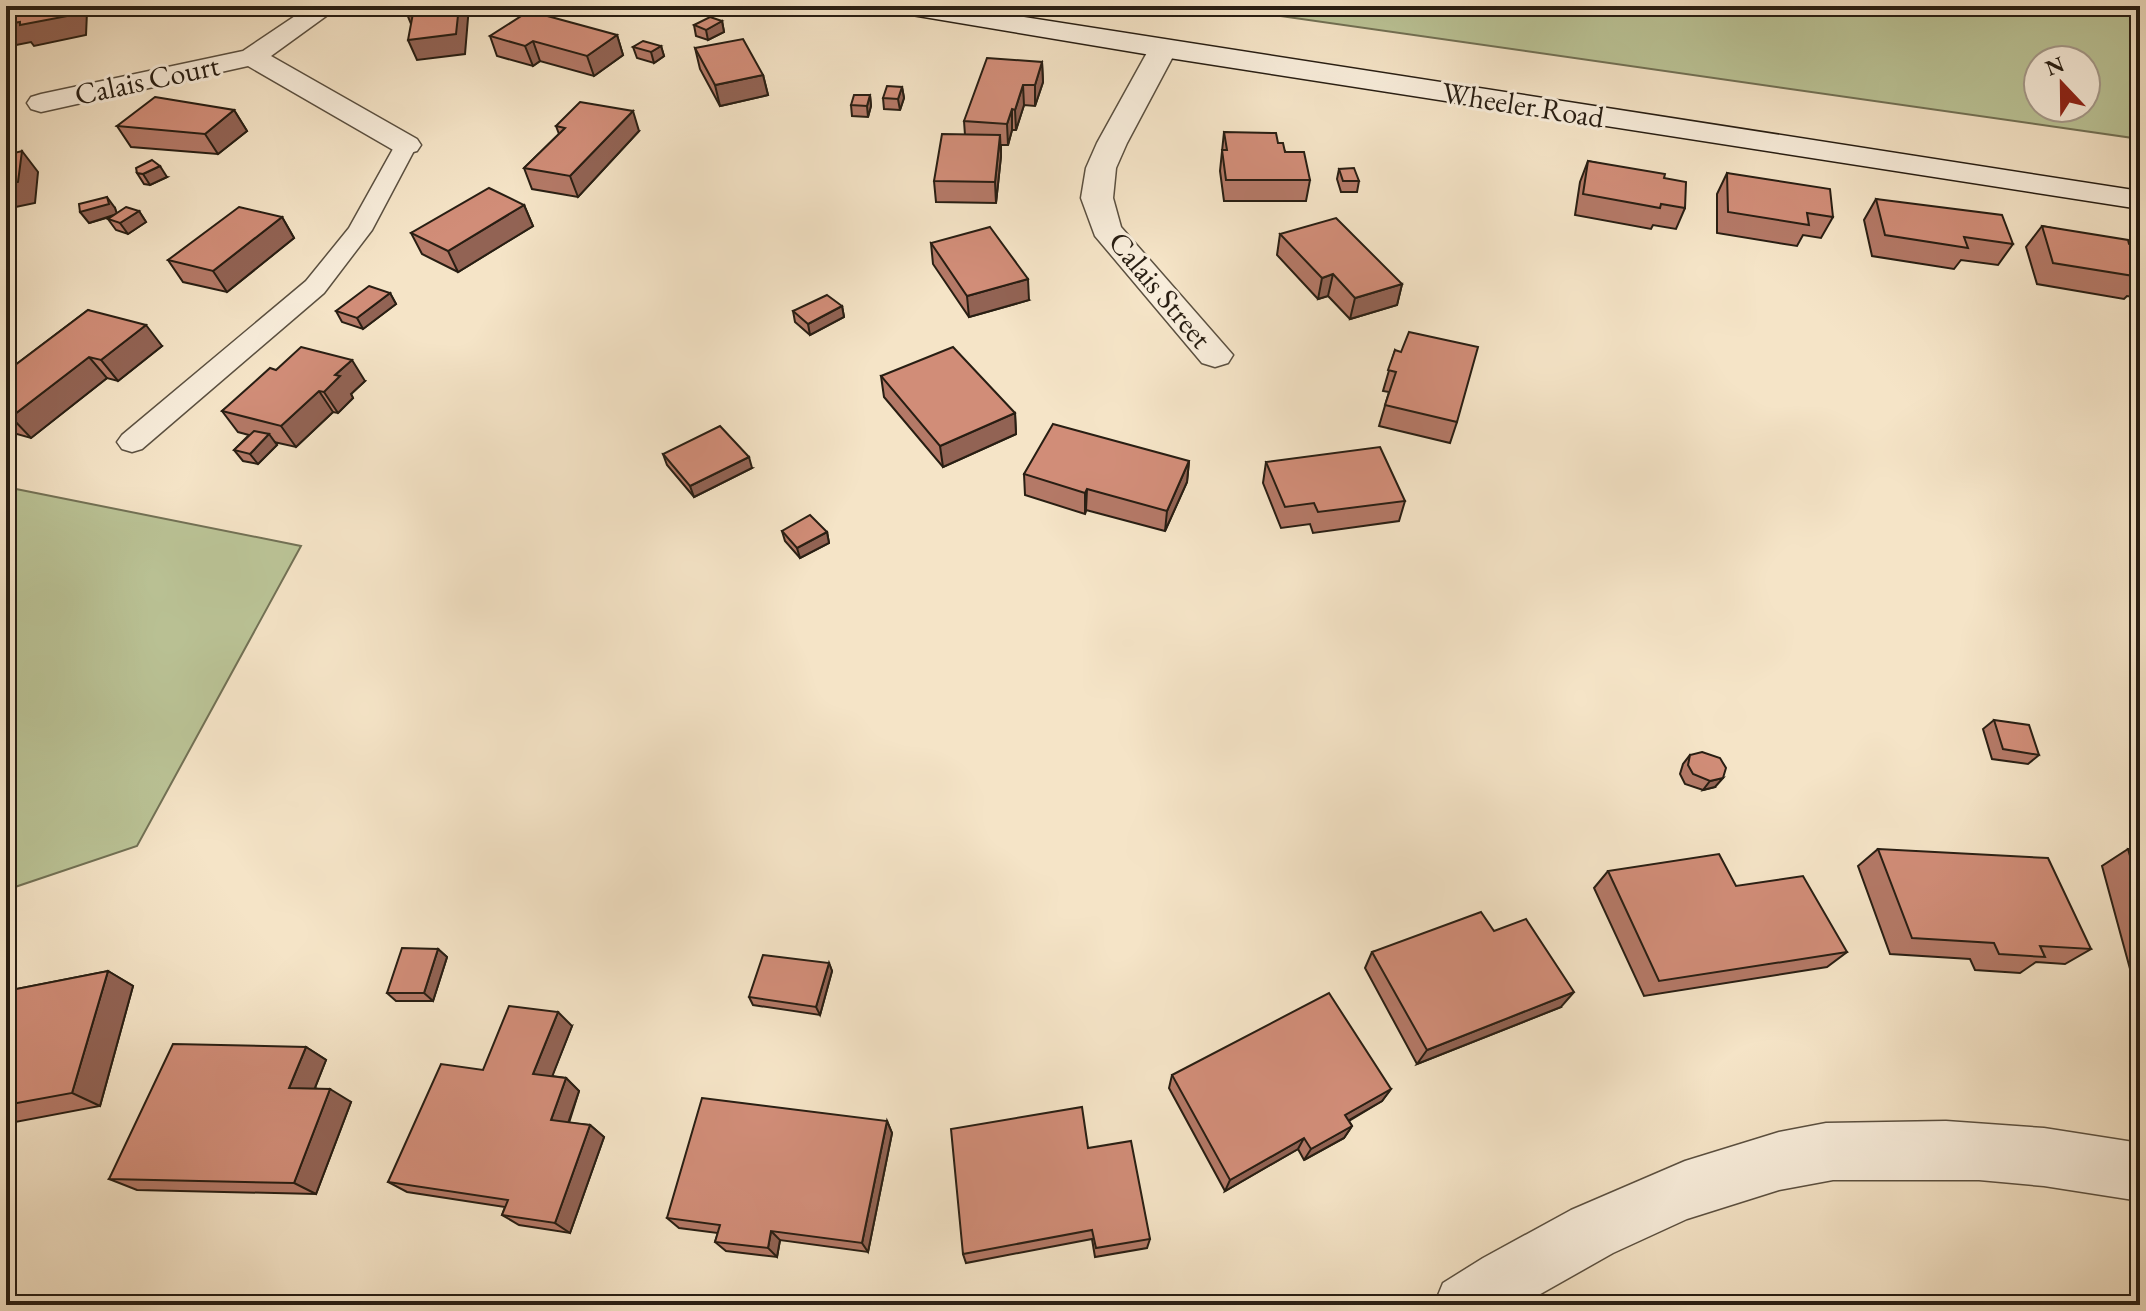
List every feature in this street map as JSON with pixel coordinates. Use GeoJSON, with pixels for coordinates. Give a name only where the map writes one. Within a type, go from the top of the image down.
{"type":"FeatureCollection","features":[{"type":"Feature","properties":{"kind":"street","name":"Calais Court"},"geometry":{"type":"LineString","coordinates":[[41,103],[252,57],[327,6]]}},
{"type":"Feature","properties":{"kind":"street","name":"Wheeler Road"},"geometry":{"type":"LineString","coordinates":[[906,6],[1163,49],[2140,200]]}},
{"type":"Feature","properties":{"kind":"street","name":"Calais Street"},"geometry":{"type":"LineString","coordinates":[[1163,49],[1106,155],[1097,198],[1106,229],[1215,355]]}},
{"type":"Feature","properties":{"kind":"street","name":"Calais Court"},"geometry":{"type":"LineString","coordinates":[[252,57],[406,145]]}},
{"type":"Feature","properties":{"kind":"street"},"geometry":{"type":"LineString","coordinates":[[1465,1305],[1571,1240],[1734,1173],[1826,1151],[1922,1148],[2052,1156],[2140,1172]]}},
{"type":"Feature","properties":{"kind":"lane"},"geometry":{"type":"LineString","coordinates":[[132,442],[315,287],[360,230],[406,145]]}},
{"type":"Feature","properties":{"kind":"green space"},"geometry":{"type":"Polygon","coordinates":[[[1211,6],[2140,6],[2140,139],[2035,124],[2102,124],[2102,44],[2022,44],[2022,122],[1211,6]]]}},
{"type":"Feature","properties":{"kind":"green space"},"geometry":{"type":"Polygon","coordinates":[[[6,487],[301,546],[137,846],[6,890],[6,487]]]}},
{"type":"Feature","properties":{"kind":"building"},"geometry":{"type":"Polygon","coordinates":[[[6,6],[74,6],[73,15],[20,25],[20,22],[6,24],[6,6]]]}},
{"type":"Feature","properties":{"kind":"building"},"geometry":{"type":"Polygon","coordinates":[[[405,6],[459,6],[456,34],[408,40],[414,8],[405,9],[405,6]]]}},
{"type":"Feature","properties":{"kind":"building"},"geometry":{"type":"Polygon","coordinates":[[[529,11],[617,35],[587,56],[533,41],[525,46],[490,36],[529,11]]]}},
{"type":"Feature","properties":{"kind":"building"},"geometry":{"type":"Polygon","coordinates":[[[710,17],[722,21],[706,30],[694,25],[710,17]]]}},
{"type":"Feature","properties":{"kind":"building"},"geometry":{"type":"Polygon","coordinates":[[[743,39],[763,75],[715,85],[695,48],[743,39]]]}},
{"type":"Feature","properties":{"kind":"building"},"geometry":{"type":"Polygon","coordinates":[[[643,41],[661,46],[651,52],[633,47],[643,41]]]}},
{"type":"Feature","properties":{"kind":"building"},"geometry":{"type":"Polygon","coordinates":[[[987,58],[1042,62],[1035,85],[1023,85],[1007,124],[964,121],[987,58]]]}},
{"type":"Feature","properties":{"kind":"building"},"geometry":{"type":"Polygon","coordinates":[[[887,86],[902,87],[898,99],[883,98],[887,86]]]}},
{"type":"Feature","properties":{"kind":"building"},"geometry":{"type":"Polygon","coordinates":[[[854,95],[870,95],[867,106],[851,105],[854,95]]]}},
{"type":"Feature","properties":{"kind":"building"},"geometry":{"type":"Polygon","coordinates":[[[155,97],[234,110],[205,134],[117,126],[155,97]]]}},
{"type":"Feature","properties":{"kind":"building"},"geometry":{"type":"Polygon","coordinates":[[[580,102],[633,111],[570,176],[524,168],[565,128],[556,126],[580,102]]]}},
{"type":"Feature","properties":{"kind":"building"},"geometry":{"type":"Polygon","coordinates":[[[1224,132],[1276,133],[1278,143],[1283,143],[1285,152],[1304,152],[1310,180],[1226,180],[1222,150],[1227,150],[1224,132]]]}},
{"type":"Feature","properties":{"kind":"building"},"geometry":{"type":"Polygon","coordinates":[[[942,134],[1000,135],[995,182],[934,181],[942,134]]]}},
{"type":"Feature","properties":{"kind":"building"},"geometry":{"type":"Polygon","coordinates":[[[22,151],[18,182],[6,184],[6,155],[22,151]]]}},
{"type":"Feature","properties":{"kind":"building"},"geometry":{"type":"Polygon","coordinates":[[[152,160],[160,166],[143,174],[137,173],[136,168],[152,160]]]}},
{"type":"Feature","properties":{"kind":"building"},"geometry":{"type":"Polygon","coordinates":[[[1588,161],[1665,174],[1664,178],[1686,182],[1685,208],[1661,204],[1660,208],[1583,194],[1588,161]]]}},
{"type":"Feature","properties":{"kind":"building"},"geometry":{"type":"Polygon","coordinates":[[[1354,168],[1359,181],[1343,181],[1339,169],[1354,168]]]}},
{"type":"Feature","properties":{"kind":"building"},"geometry":{"type":"Polygon","coordinates":[[[1727,173],[1830,189],[1833,217],[1807,213],[1809,225],[1728,212],[1727,173]]]}},
{"type":"Feature","properties":{"kind":"building"},"geometry":{"type":"Polygon","coordinates":[[[489,188],[524,205],[448,251],[411,233],[489,188]]]}},
{"type":"Feature","properties":{"kind":"building"},"geometry":{"type":"Polygon","coordinates":[[[107,197],[109,204],[80,212],[79,204],[107,197]]]}},
{"type":"Feature","properties":{"kind":"building"},"geometry":{"type":"Polygon","coordinates":[[[1876,199],[2002,215],[2013,244],[1964,237],[1968,248],[1885,235],[1876,199]]]}},
{"type":"Feature","properties":{"kind":"building"},"geometry":{"type":"Polygon","coordinates":[[[126,207],[139,211],[120,223],[108,219],[126,207]]]}},
{"type":"Feature","properties":{"kind":"building"},"geometry":{"type":"Polygon","coordinates":[[[239,207],[282,217],[213,271],[168,260],[239,207]]]}},
{"type":"Feature","properties":{"kind":"building"},"geometry":{"type":"Polygon","coordinates":[[[1336,218],[1402,284],[1355,298],[1333,274],[1322,278],[1280,234],[1336,218]]]}},
{"type":"Feature","properties":{"kind":"building"},"geometry":{"type":"Polygon","coordinates":[[[2042,226],[2128,240],[2129,244],[2140,246],[2140,277],[2053,263],[2042,226]]]}},
{"type":"Feature","properties":{"kind":"building"},"geometry":{"type":"Polygon","coordinates":[[[990,227],[1028,279],[967,296],[931,243],[990,227]]]}},
{"type":"Feature","properties":{"kind":"building"},"geometry":{"type":"Polygon","coordinates":[[[369,286],[390,293],[357,318],[336,311],[369,286]]]}},
{"type":"Feature","properties":{"kind":"building"},"geometry":{"type":"Polygon","coordinates":[[[827,295],[842,306],[808,324],[793,311],[827,295]]]}},
{"type":"Feature","properties":{"kind":"building"},"geometry":{"type":"Polygon","coordinates":[[[88,310],[146,325],[101,360],[89,357],[11,417],[6,415],[6,372],[88,310]]]}},
{"type":"Feature","properties":{"kind":"building"},"geometry":{"type":"Polygon","coordinates":[[[1409,332],[1478,347],[1457,422],[1385,405],[1396,372],[1388,370],[1395,350],[1401,352],[1409,332]]]}},
{"type":"Feature","properties":{"kind":"building"},"geometry":{"type":"Polygon","coordinates":[[[301,347],[352,360],[335,375],[340,376],[324,392],[319,391],[281,426],[222,411],[270,368],[276,370],[301,347]]]}},
{"type":"Feature","properties":{"kind":"building"},"geometry":{"type":"Polygon","coordinates":[[[953,347],[1015,413],[940,446],[881,376],[953,347]]]}},
{"type":"Feature","properties":{"kind":"building"},"geometry":{"type":"Polygon","coordinates":[[[1053,424],[1189,461],[1167,511],[1087,489],[1085,493],[1024,474],[1053,424]]]}},
{"type":"Feature","properties":{"kind":"building"},"geometry":{"type":"Polygon","coordinates":[[[720,426],[749,457],[690,486],[663,454],[720,426]]]}},
{"type":"Feature","properties":{"kind":"building"},"geometry":{"type":"Polygon","coordinates":[[[254,431],[269,434],[250,454],[234,450],[254,431]]]}},
{"type":"Feature","properties":{"kind":"building"},"geometry":{"type":"Polygon","coordinates":[[[1380,447],[1405,501],[1318,512],[1314,503],[1285,507],[1266,462],[1380,447]]]}},
{"type":"Feature","properties":{"kind":"building"},"geometry":{"type":"Polygon","coordinates":[[[810,515],[827,532],[797,548],[782,531],[810,515]]]}},
{"type":"Feature","properties":{"kind":"building"},"geometry":{"type":"Polygon","coordinates":[[[1994,720],[2029,725],[2039,755],[2003,749],[1994,720]]]}},
{"type":"Feature","properties":{"kind":"building"},"geometry":{"type":"Polygon","coordinates":[[[1702,752],[1720,758],[1726,768],[1723,778],[1710,781],[1693,774],[1688,765],[1690,755],[1702,752]]]}},
{"type":"Feature","properties":{"kind":"building"},"geometry":{"type":"Polygon","coordinates":[[[1878,849],[2048,858],[2091,949],[2040,946],[2045,957],[1999,954],[1994,943],[1912,938],[1878,849]]]}},
{"type":"Feature","properties":{"kind":"building"},"geometry":{"type":"Polygon","coordinates":[[[2128,849],[2140,851],[2140,890],[2128,849]]]}},
{"type":"Feature","properties":{"kind":"building"},"geometry":{"type":"Polygon","coordinates":[[[1719,854],[1736,886],[1803,876],[1847,952],[1659,981],[1608,871],[1719,854]]]}},
{"type":"Feature","properties":{"kind":"building"},"geometry":{"type":"Polygon","coordinates":[[[1481,912],[1494,931],[1526,919],[1574,992],[1427,1050],[1372,952],[1481,912]]]}},
{"type":"Feature","properties":{"kind":"building"},"geometry":{"type":"Polygon","coordinates":[[[402,948],[438,949],[424,993],[387,993],[402,948]]]}},
{"type":"Feature","properties":{"kind":"building"},"geometry":{"type":"Polygon","coordinates":[[[763,955],[829,963],[816,1007],[749,997],[763,955]]]}},
{"type":"Feature","properties":{"kind":"building"},"geometry":{"type":"Polygon","coordinates":[[[108,971],[72,1093],[6,1105],[6,991],[108,971]]]}},
{"type":"Feature","properties":{"kind":"building"},"geometry":{"type":"Polygon","coordinates":[[[1329,993],[1391,1089],[1345,1115],[1352,1126],[1311,1149],[1304,1138],[1230,1180],[1172,1075],[1329,993]]]}},
{"type":"Feature","properties":{"kind":"building"},"geometry":{"type":"Polygon","coordinates":[[[509,1006],[558,1012],[533,1074],[566,1078],[551,1120],[590,1125],[555,1223],[502,1215],[508,1200],[388,1182],[441,1064],[483,1070],[509,1006]]]}},
{"type":"Feature","properties":{"kind":"building"},"geometry":{"type":"Polygon","coordinates":[[[173,1044],[306,1047],[289,1088],[330,1089],[294,1183],[109,1179],[173,1044]]]}},
{"type":"Feature","properties":{"kind":"building"},"geometry":{"type":"Polygon","coordinates":[[[702,1098],[887,1121],[862,1243],[771,1231],[768,1248],[715,1242],[720,1225],[667,1218],[702,1098]]]}},
{"type":"Feature","properties":{"kind":"building"},"geometry":{"type":"Polygon","coordinates":[[[1082,1107],[1088,1148],[1131,1141],[1150,1239],[1096,1248],[1092,1230],[963,1254],[951,1129],[1082,1107]]]}}]}
